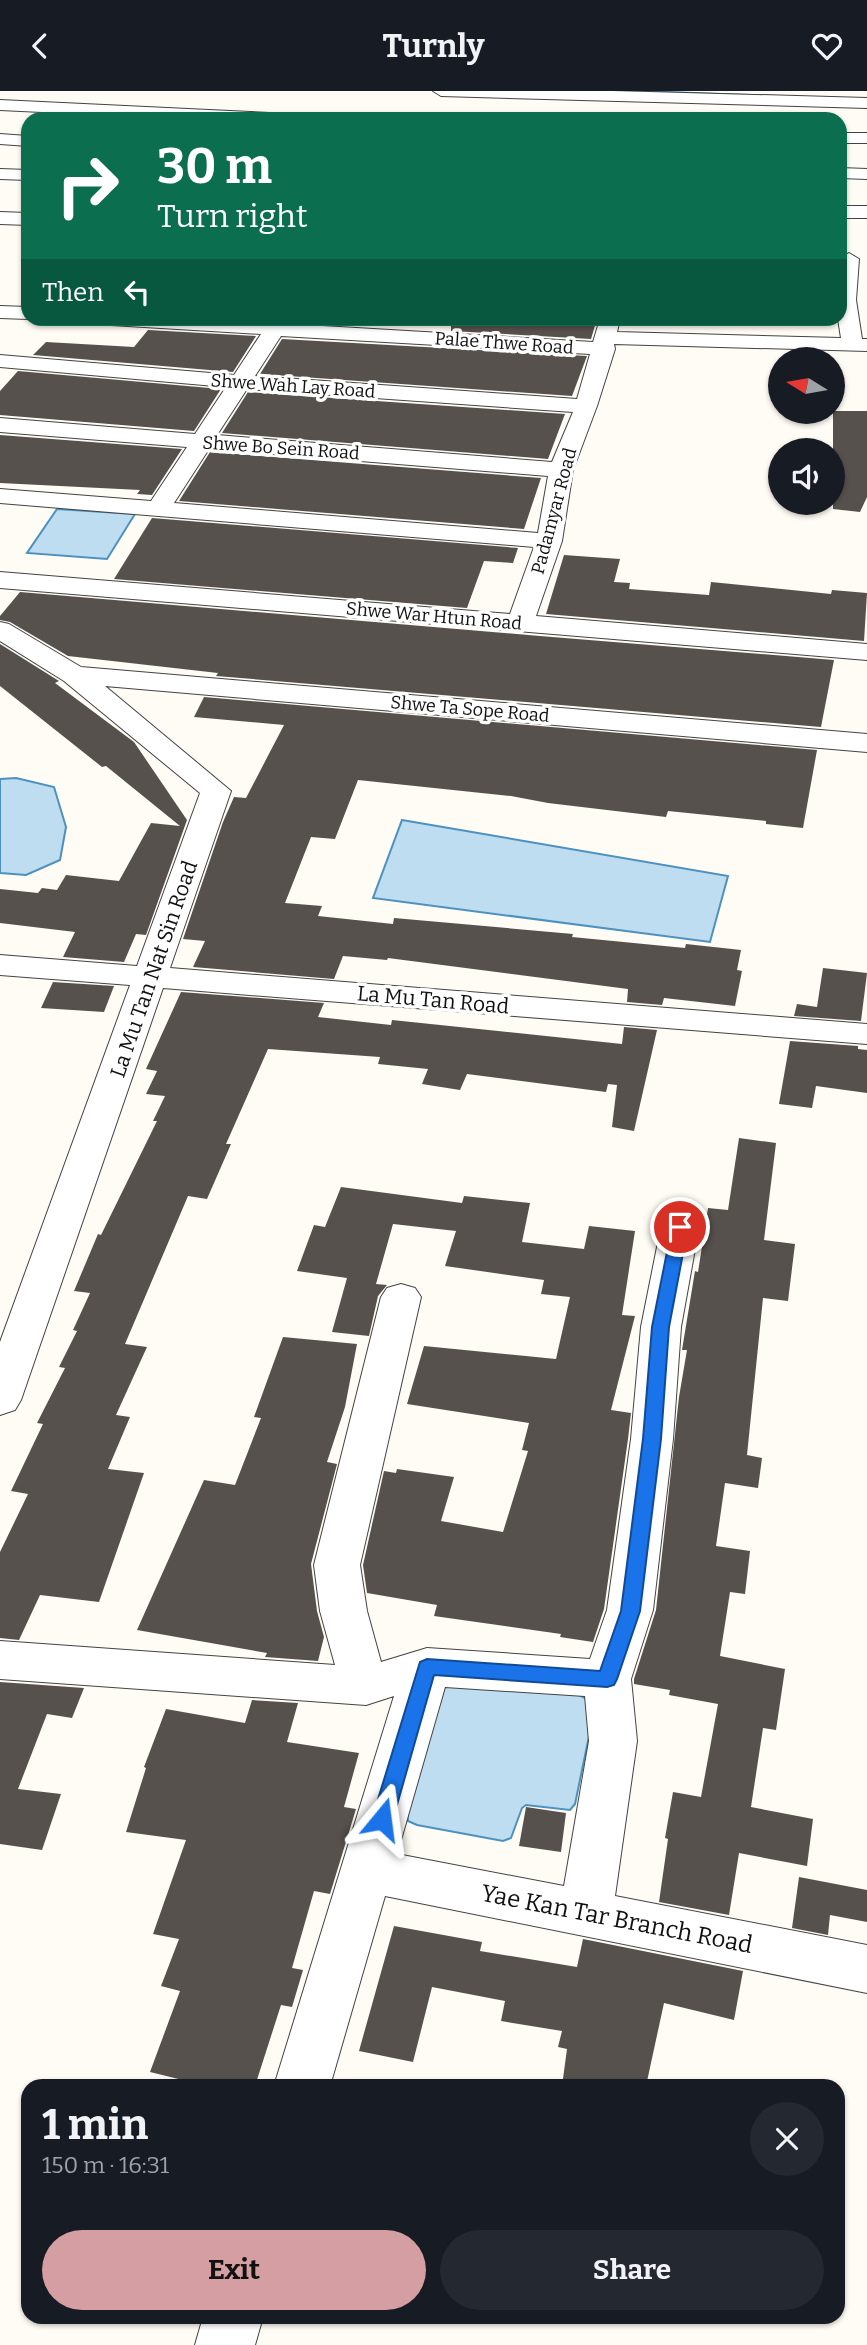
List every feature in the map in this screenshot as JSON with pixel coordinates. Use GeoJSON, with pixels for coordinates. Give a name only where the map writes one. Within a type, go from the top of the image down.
{"type":"FeatureCollection","features":[{"type":"Feature","properties":{"kind":"street"},"geometry":{"type":"LineString","coordinates":[[441,91],[641,93],[669,97],[766,96],[867,103]]}},
{"type":"Feature","properties":{"kind":"street"},"geometry":{"type":"LineString","coordinates":[[667,112],[669,97]]}},
{"type":"Feature","properties":{"kind":"street"},"geometry":{"type":"LineString","coordinates":[[0,104],[155,112]]}},
{"type":"Feature","properties":{"kind":"street"},"geometry":{"type":"LineString","coordinates":[[847,138],[867,138]]}},
{"type":"Feature","properties":{"kind":"street"},"geometry":{"type":"LineString","coordinates":[[0,139],[21,140]]}},
{"type":"Feature","properties":{"kind":"street"},"geometry":{"type":"LineString","coordinates":[[847,173],[867,174]]}},
{"type":"Feature","properties":{"kind":"street"},"geometry":{"type":"LineString","coordinates":[[0,174],[21,176]]}},
{"type":"Feature","properties":{"kind":"street"},"geometry":{"type":"LineString","coordinates":[[847,212],[867,212]]}},
{"type":"Feature","properties":{"kind":"street"},"geometry":{"type":"LineString","coordinates":[[0,218],[21,219]]}},
{"type":"Feature","properties":{"kind":"street"},"geometry":{"type":"LineString","coordinates":[[847,282],[852,259]]}},
{"type":"Feature","properties":{"kind":"street"},"geometry":{"type":"LineString","coordinates":[[847,300],[867,300]]}},
{"type":"Feature","properties":{"kind":"street"},"geometry":{"type":"LineString","coordinates":[[847,310],[860,344]]}},
{"type":"Feature","properties":{"kind":"street"},"geometry":{"type":"LineString","coordinates":[[0,311],[21,312]]}},
{"type":"Feature","properties":{"kind":"street","name":"Palae Thwe Road"},"geometry":{"type":"LineString","coordinates":[[226,326],[860,344]]}},
{"type":"Feature","properties":{"kind":"street"},"geometry":{"type":"LineString","coordinates":[[159,507],[275,329]]}},
{"type":"Feature","properties":{"kind":"street","name":"Padamyar Road"},"geometry":{"type":"LineString","coordinates":[[520,623],[549,541],[561,470],[586,406],[606,335]]}},
{"type":"Feature","properties":{"kind":"street","name":"Shwe Wah Lay Road"},"geometry":{"type":"LineString","coordinates":[[0,361],[241,382],[586,406]]}},
{"type":"Feature","properties":{"kind":"street","name":"Shwe Bo Sein Road"},"geometry":{"type":"LineString","coordinates":[[0,425],[561,470]]}},
{"type":"Feature","properties":{"kind":"street"},"geometry":{"type":"LineString","coordinates":[[0,496],[549,541]]}},
{"type":"Feature","properties":{"kind":"street","name":"Shwe War Htun Road"},"geometry":{"type":"LineString","coordinates":[[0,580],[867,652]]}},
{"type":"Feature","properties":{"kind":"street","name":"La Mu Tan Nat Sin Road"},"geometry":{"type":"LineString","coordinates":[[0,631],[74,675],[216,791],[0,1400]]}},
{"type":"Feature","properties":{"kind":"street","name":"Shwe Ta Sope Road"},"geometry":{"type":"LineString","coordinates":[[74,675],[867,743]]}},
{"type":"Feature","properties":{"kind":"street","name":"La Mu Tan Road"},"geometry":{"type":"LineString","coordinates":[[0,965],[867,1034]]}},
{"type":"Feature","properties":{"kind":"street"},"geometry":{"type":"LineString","coordinates":[[586,1913],[613,1741],[607,1679],[630,1611],[652,1439],[661,1327],[680,1227]]}},
{"type":"Feature","properties":{"kind":"street"},"geometry":{"type":"LineString","coordinates":[[366,1686],[347,1634],[339,1597],[337,1565],[401,1297]]}},
{"type":"Feature","properties":{"kind":"street"},"geometry":{"type":"LineString","coordinates":[[0,1660],[366,1686],[427,1667],[607,1679]]}},
{"type":"Feature","properties":{"kind":"street"},"geometry":{"type":"LineString","coordinates":[[304,2079],[427,1667]]}},
{"type":"Feature","properties":{"kind":"street","name":"Yae Kan Tar Branch Road"},"geometry":{"type":"LineString","coordinates":[[367,1870],[867,1969]]}},
{"type":"Feature","properties":{"kind":"street"},"geometry":{"type":"LineString","coordinates":[[225,2345],[231,2324]]}},
{"type":"Feature","properties":{"kind":"water"},"geometry":{"type":"Polygon","coordinates":[[[57,509],[135,514],[107,559],[27,553],[57,509]]]}},
{"type":"Feature","properties":{"kind":"water"},"geometry":{"type":"Polygon","coordinates":[[[16,778],[54,787],[66,827],[60,860],[26,875],[0,873],[0,779],[16,778]]]}},
{"type":"Feature","properties":{"kind":"water"},"geometry":{"type":"Polygon","coordinates":[[[402,820],[728,876],[710,942],[373,898],[402,820]]]}},
{"type":"Feature","properties":{"kind":"water"},"geometry":{"type":"Polygon","coordinates":[[[445,1678],[575,1693],[591,1701],[594,1712],[575,1804],[570,1810],[526,1805],[522,1808],[511,1838],[503,1841],[408,1821],[407,1810],[445,1678]]]}},
{"type":"Feature","properties":{"kind":"building"},"geometry":{"type":"Polygon","coordinates":[[[451,326],[595,326],[591,339],[451,331],[451,326]]]}},
{"type":"Feature","properties":{"kind":"building"},"geometry":{"type":"Polygon","coordinates":[[[148,330],[256,336],[233,372],[33,355],[46,342],[134,347],[148,330]]]}},
{"type":"Feature","properties":{"kind":"building"},"geometry":{"type":"Polygon","coordinates":[[[282,339],[587,356],[572,396],[260,374],[282,339]]]}},
{"type":"Feature","properties":{"kind":"building"},"geometry":{"type":"Polygon","coordinates":[[[18,371],[221,389],[194,431],[0,415],[0,391],[18,371]]]}},
{"type":"Feature","properties":{"kind":"building"},"geometry":{"type":"Polygon","coordinates":[[[248,392],[565,414],[548,459],[222,433],[248,392]]]}},
{"type":"Feature","properties":{"kind":"building"},"geometry":{"type":"Polygon","coordinates":[[[845,411],[867,411],[867,497],[860,512],[845,510],[845,438],[833,438],[833,424],[845,424],[845,411]]]}},
{"type":"Feature","properties":{"kind":"building"},"geometry":{"type":"Polygon","coordinates":[[[0,435],[182,449],[152,495],[137,494],[140,490],[0,483],[0,435]]]}},
{"type":"Feature","properties":{"kind":"building"},"geometry":{"type":"Polygon","coordinates":[[[210,452],[541,478],[524,529],[179,501],[210,452]]]}},
{"type":"Feature","properties":{"kind":"building"},"geometry":{"type":"Polygon","coordinates":[[[152,518],[518,548],[513,563],[484,561],[467,608],[114,579],[152,518]]]}},
{"type":"Feature","properties":{"kind":"building"},"geometry":{"type":"Polygon","coordinates":[[[564,555],[620,559],[614,582],[630,583],[629,589],[709,595],[711,582],[831,594],[832,590],[867,593],[864,641],[546,614],[564,555]]]}},
{"type":"Feature","properties":{"kind":"building"},"geometry":{"type":"Polygon","coordinates":[[[20,592],[834,660],[821,727],[216,676],[218,673],[68,656],[10,622],[0,620],[0,616],[20,592]]]}},
{"type":"Feature","properties":{"kind":"building"},"geometry":{"type":"Polygon","coordinates":[[[0,644],[59,681],[55,683],[134,742],[187,820],[146,935],[136,934],[124,962],[63,957],[75,932],[0,923],[0,889],[38,893],[42,888],[57,890],[66,875],[119,881],[151,823],[180,826],[0,686],[0,644]]]}},
{"type":"Feature","properties":{"kind":"building"},"geometry":{"type":"Polygon","coordinates":[[[204,697],[817,750],[803,828],[766,824],[766,821],[668,811],[666,817],[511,796],[358,780],[335,839],[311,837],[285,903],[322,906],[318,916],[393,924],[394,918],[573,934],[572,937],[685,948],[686,944],[741,950],[737,970],[742,971],[735,1006],[664,998],[662,1005],[627,1002],[628,989],[388,958],[343,956],[334,979],[193,967],[205,941],[183,939],[223,822],[234,797],[246,798],[284,725],[194,717],[204,697]]]}},
{"type":"Feature","properties":{"kind":"building"},"geometry":{"type":"Polygon","coordinates":[[[823,968],[867,973],[861,1021],[794,1016],[797,1004],[817,1007],[823,968]]]}},
{"type":"Feature","properties":{"kind":"building"},"geometry":{"type":"Polygon","coordinates":[[[53,982],[114,986],[104,1012],[41,1008],[53,982]]]}},
{"type":"Feature","properties":{"kind":"building"},"geometry":{"type":"Polygon","coordinates":[[[181,992],[324,1003],[318,1017],[391,1025],[392,1020],[622,1044],[624,1027],[657,1030],[634,1131],[612,1127],[617,1085],[608,1084],[606,1092],[467,1074],[460,1090],[422,1084],[428,1069],[378,1064],[380,1057],[268,1049],[226,1144],[231,1144],[207,1199],[188,1196],[125,1344],[147,1347],[116,1415],[130,1417],[108,1469],[144,1473],[99,1602],[40,1595],[19,1640],[0,1638],[0,1552],[28,1494],[11,1491],[43,1424],[37,1423],[65,1368],[59,1367],[77,1331],[73,1330],[90,1293],[74,1291],[98,1234],[101,1235],[157,1121],[153,1121],[165,1096],[146,1094],[157,1071],[146,1069],[181,992]]]}},
{"type":"Feature","properties":{"kind":"building"},"geometry":{"type":"Polygon","coordinates":[[[790,1041],[858,1046],[858,1049],[867,1050],[867,1093],[816,1086],[812,1108],[779,1104],[790,1041]]]}},
{"type":"Feature","properties":{"kind":"building"},"geometry":{"type":"Polygon","coordinates":[[[739,1138],[776,1143],[764,1240],[795,1244],[788,1301],[763,1298],[747,1455],[762,1458],[758,1488],[725,1483],[716,1546],[750,1551],[745,1594],[730,1592],[720,1656],[785,1669],[776,1730],[763,1728],[751,1807],[813,1819],[807,1866],[739,1853],[729,1915],[659,1902],[668,1839],[665,1838],[673,1792],[701,1797],[718,1704],[669,1695],[670,1690],[634,1684],[634,1679],[656,1610],[679,1397],[687,1350],[682,1350],[695,1271],[698,1272],[708,1208],[728,1210],[739,1138]]]}},
{"type":"Feature","properties":{"kind":"building"},"geometry":{"type":"Polygon","coordinates":[[[341,1187],[462,1203],[464,1196],[530,1203],[522,1242],[584,1249],[589,1226],[635,1231],[622,1315],[635,1316],[611,1410],[631,1413],[604,1609],[593,1642],[560,1637],[561,1634],[434,1616],[437,1605],[367,1593],[363,1565],[384,1471],[396,1473],[397,1469],[454,1477],[441,1521],[503,1532],[528,1451],[522,1450],[529,1423],[407,1404],[424,1346],[556,1359],[570,1297],[541,1294],[544,1280],[445,1266],[456,1231],[393,1224],[376,1284],[387,1285],[378,1296],[369,1336],[332,1332],[347,1278],[297,1271],[314,1225],[325,1227],[341,1187]]]}},
{"type":"Feature","properties":{"kind":"building"},"geometry":{"type":"Polygon","coordinates":[[[283,1337],[357,1344],[345,1407],[327,1462],[337,1464],[311,1564],[317,1611],[324,1637],[318,1661],[265,1657],[267,1653],[137,1630],[204,1480],[235,1485],[261,1418],[254,1417],[283,1337]]]}},
{"type":"Feature","properties":{"kind":"building"},"geometry":{"type":"Polygon","coordinates":[[[0,1682],[84,1688],[72,1718],[47,1714],[18,1789],[61,1794],[42,1850],[0,1844],[0,1682]]]}},
{"type":"Feature","properties":{"kind":"building"},"geometry":{"type":"Polygon","coordinates":[[[252,1700],[298,1703],[287,1742],[359,1753],[344,1807],[356,1809],[330,1894],[314,1891],[292,1968],[303,1970],[292,2007],[281,2005],[257,2079],[178,2079],[150,2072],[180,1991],[161,1986],[179,1939],[153,1934],[186,1840],[126,1832],[146,1768],[144,1767],[166,1709],[245,1723],[252,1700]]]}},
{"type":"Feature","properties":{"kind":"building"},"geometry":{"type":"Polygon","coordinates":[[[526,1807],[566,1813],[561,1852],[519,1846],[526,1807]]]}},
{"type":"Feature","properties":{"kind":"building"},"geometry":{"type":"Polygon","coordinates":[[[799,1877],[867,1890],[867,1922],[830,1915],[828,1935],[792,1928],[799,1877]]]}},
{"type":"Feature","properties":{"kind":"building"},"geometry":{"type":"Polygon","coordinates":[[[394,1926],[482,1942],[480,1951],[577,1967],[583,1939],[743,1971],[734,2020],[664,2003],[648,2079],[563,2079],[567,2049],[558,2047],[562,2031],[501,2021],[505,2001],[432,1987],[413,2062],[359,2051],[394,1926]]]}},
{"type":"Feature","properties":{"kind":"waterway"},"geometry":{"type":"LineString","coordinates":[[612,91],[860,98]]}},
{"type":"Feature","properties":{"kind":"route"},"geometry":{"type":"LineString","coordinates":[[382,1819],[427,1667],[607,1679],[630,1611],[652,1439],[661,1327],[680,1227]]}}]}
